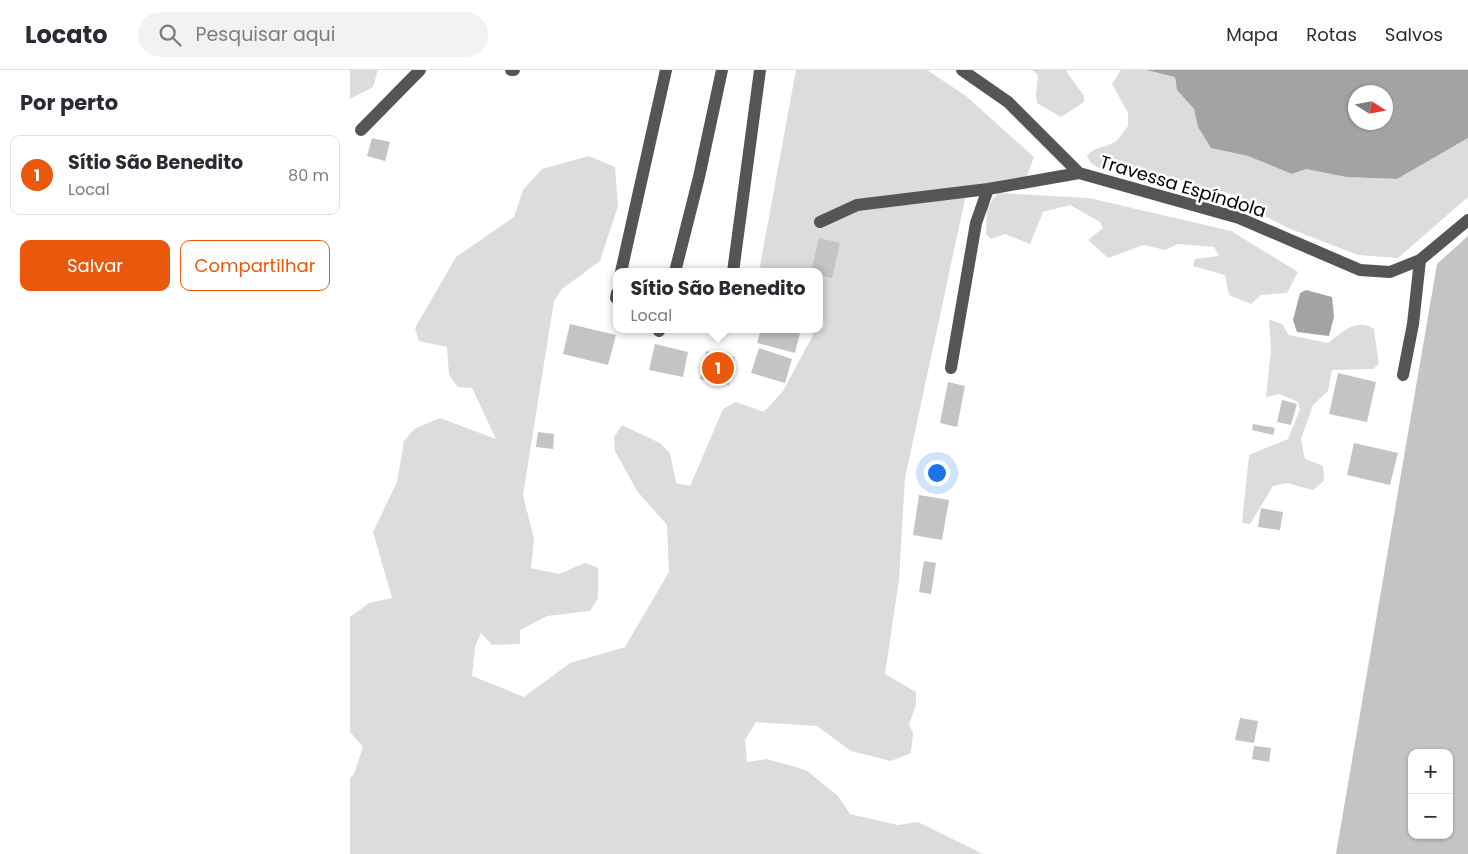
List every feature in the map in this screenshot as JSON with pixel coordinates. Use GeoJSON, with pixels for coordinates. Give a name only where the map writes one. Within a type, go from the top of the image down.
{"type":"FeatureCollection","features":[{"type":"Feature","properties":{"kind":"street"},"geometry":{"type":"LineString","coordinates":[[361,130],[420,70]]}},
{"type":"Feature","properties":{"kind":"street"},"geometry":{"type":"LineString","coordinates":[[622,268],[666,70]]}},
{"type":"Feature","properties":{"kind":"street"},"geometry":{"type":"LineString","coordinates":[[676,268],[699,177],[722,70]]}},
{"type":"Feature","properties":{"kind":"street"},"geometry":{"type":"LineString","coordinates":[[734,268],[760,70]]}},
{"type":"Feature","properties":{"kind":"street","name":"Travessa Espíndola"},"geometry":{"type":"LineString","coordinates":[[962,70],[1008,102],[1079,173],[1165,195],[1239,218],[1360,270],[1390,272],[1420,260],[1468,220]]}},
{"type":"Feature","properties":{"kind":"street"},"geometry":{"type":"LineString","coordinates":[[820,222],[857,205],[988,190],[1079,173]]}},
{"type":"Feature","properties":{"kind":"street"},"geometry":{"type":"LineString","coordinates":[[951,368],[976,223],[988,190]]}},
{"type":"Feature","properties":{"kind":"street"},"geometry":{"type":"LineString","coordinates":[[1403,375],[1413,324],[1420,260]]}},
{"type":"Feature","properties":{"kind":"shaded area"},"geometry":{"type":"Polygon","coordinates":[[[350,70],[378,70],[373,87],[350,99],[350,70]]]}},
{"type":"Feature","properties":{"kind":"shaded area"},"geometry":{"type":"Polygon","coordinates":[[[796,70],[927,70],[966,96],[1034,157],[1024,184],[967,190],[905,478],[899,580],[885,674],[916,692],[916,705],[909,725],[913,733],[911,753],[891,761],[851,751],[817,726],[756,722],[745,740],[747,762],[767,759],[806,770],[838,796],[850,814],[898,825],[918,822],[983,854],[350,854],[350,778],[354,774],[363,747],[350,732],[350,617],[369,603],[392,598],[373,532],[397,482],[404,441],[414,429],[440,418],[496,439],[472,388],[458,387],[449,375],[447,347],[419,341],[415,328],[456,257],[514,217],[523,190],[542,169],[589,156],[615,167],[618,206],[600,261],[562,289],[554,301],[523,495],[534,539],[531,568],[559,574],[585,563],[598,568],[598,598],[590,611],[547,616],[520,630],[520,644],[492,645],[481,633],[475,647],[472,676],[524,697],[570,663],[625,647],[669,572],[667,525],[637,491],[615,451],[614,437],[622,425],[660,443],[670,453],[676,483],[690,486],[723,409],[736,402],[764,412],[783,391],[812,333],[823,333],[823,268],[762,268],[760,266],[796,70]]]}},
{"type":"Feature","properties":{"kind":"shaded area"},"geometry":{"type":"Polygon","coordinates":[[[1032,70],[1069,70],[1066,71],[1084,96],[1084,102],[1061,117],[1037,103],[1038,75],[1032,70]]]}},
{"type":"Feature","properties":{"kind":"shaded area"},"geometry":{"type":"Polygon","coordinates":[[[1121,70],[1146,70],[1175,77],[1177,90],[1194,109],[1198,127],[1211,148],[1248,156],[1292,174],[1306,169],[1346,177],[1397,179],[1468,138],[1468,197],[1398,258],[1358,255],[1288,228],[1263,215],[1239,196],[1136,168],[1099,168],[1090,162],[1087,156],[1097,148],[1115,142],[1128,126],[1128,113],[1112,84],[1121,70]]]}},
{"type":"Feature","properties":{"kind":"shaded area"},"geometry":{"type":"Polygon","coordinates":[[[1146,70],[1468,70],[1468,138],[1397,179],[1346,177],[1306,169],[1292,174],[1248,156],[1211,148],[1198,127],[1194,109],[1177,90],[1175,77],[1146,70]]]}},
{"type":"Feature","properties":{"kind":"shaded area"},"geometry":{"type":"Polygon","coordinates":[[[998,193],[1089,198],[1231,231],[1298,272],[1287,293],[1261,295],[1251,304],[1229,295],[1225,275],[1193,266],[1195,259],[1219,256],[1214,247],[1178,244],[1165,250],[1144,245],[1108,258],[1088,240],[1103,228],[1100,222],[1070,205],[1043,212],[1030,244],[1005,234],[991,239],[986,234],[987,207],[998,193]]]}},
{"type":"Feature","properties":{"kind":"shaded area"},"geometry":{"type":"Polygon","coordinates":[[[1306,290],[1332,297],[1334,317],[1329,336],[1297,332],[1293,320],[1300,293],[1306,290]]]}},
{"type":"Feature","properties":{"kind":"shaded area"},"geometry":{"type":"Polygon","coordinates":[[[1269,319],[1282,324],[1289,335],[1328,343],[1350,328],[1361,325],[1368,326],[1374,329],[1379,364],[1373,369],[1332,370],[1328,391],[1313,405],[1301,439],[1305,459],[1323,466],[1324,481],[1313,490],[1287,483],[1273,486],[1250,524],[1242,523],[1249,455],[1288,439],[1300,409],[1298,402],[1280,394],[1266,397],[1271,350],[1269,319]]]}},
{"type":"Feature","properties":{"kind":"building"},"geometry":{"type":"Polygon","coordinates":[[[372,138],[390,142],[385,161],[367,156],[372,138]]]}},
{"type":"Feature","properties":{"kind":"building"},"geometry":{"type":"Polygon","coordinates":[[[1468,236],[1468,854],[1336,854],[1437,264],[1468,236]]]}},
{"type":"Feature","properties":{"kind":"building"},"geometry":{"type":"Polygon","coordinates":[[[819,238],[840,243],[832,278],[823,276],[823,268],[812,268],[819,238]]]}},
{"type":"Feature","properties":{"kind":"building"},"geometry":{"type":"Polygon","coordinates":[[[570,324],[616,335],[608,365],[563,354],[570,324]]]}},
{"type":"Feature","properties":{"kind":"building"},"geometry":{"type":"Polygon","coordinates":[[[760,333],[800,333],[795,353],[757,343],[760,333]]]}},
{"type":"Feature","properties":{"kind":"building"},"geometry":{"type":"Polygon","coordinates":[[[655,344],[688,352],[683,377],[649,370],[655,344]]]}},
{"type":"Feature","properties":{"kind":"building"},"geometry":{"type":"Polygon","coordinates":[[[759,348],[792,359],[785,383],[751,373],[759,348]]]}},
{"type":"Feature","properties":{"kind":"building"},"geometry":{"type":"Polygon","coordinates":[[[706,351],[735,357],[729,385],[700,379],[706,351]]]}},
{"type":"Feature","properties":{"kind":"building"},"geometry":{"type":"Polygon","coordinates":[[[1338,373],[1376,382],[1367,422],[1329,414],[1338,373]]]}},
{"type":"Feature","properties":{"kind":"building"},"geometry":{"type":"Polygon","coordinates":[[[948,382],[965,386],[957,427],[940,423],[948,382]]]}},
{"type":"Feature","properties":{"kind":"building"},"geometry":{"type":"Polygon","coordinates":[[[1282,400],[1297,404],[1291,425],[1277,422],[1282,400]]]}},
{"type":"Feature","properties":{"kind":"building"},"geometry":{"type":"Polygon","coordinates":[[[1253,424],[1275,428],[1273,435],[1252,430],[1253,424]]]}},
{"type":"Feature","properties":{"kind":"building"},"geometry":{"type":"Polygon","coordinates":[[[538,432],[554,434],[553,449],[536,447],[538,432]]]}},
{"type":"Feature","properties":{"kind":"building"},"geometry":{"type":"Polygon","coordinates":[[[1354,443],[1398,453],[1390,485],[1347,475],[1354,443]]]}},
{"type":"Feature","properties":{"kind":"building"},"geometry":{"type":"Polygon","coordinates":[[[919,495],[949,500],[942,540],[913,535],[919,495]]]}},
{"type":"Feature","properties":{"kind":"building"},"geometry":{"type":"Polygon","coordinates":[[[1261,508],[1283,512],[1280,530],[1258,527],[1261,508]]]}},
{"type":"Feature","properties":{"kind":"building"},"geometry":{"type":"Polygon","coordinates":[[[924,561],[936,563],[931,594],[919,592],[924,561]]]}},
{"type":"Feature","properties":{"kind":"building"},"geometry":{"type":"Polygon","coordinates":[[[1240,718],[1258,721],[1254,743],[1235,740],[1240,718]]]}},
{"type":"Feature","properties":{"kind":"building"},"geometry":{"type":"Polygon","coordinates":[[[1254,746],[1271,748],[1269,762],[1252,759],[1254,746]]]}},
{"type":"Feature","properties":{"kind":"place","name":"Sítio São Benedito"},"geometry":{"type":"Point","coordinates":[718,368]}}]}
